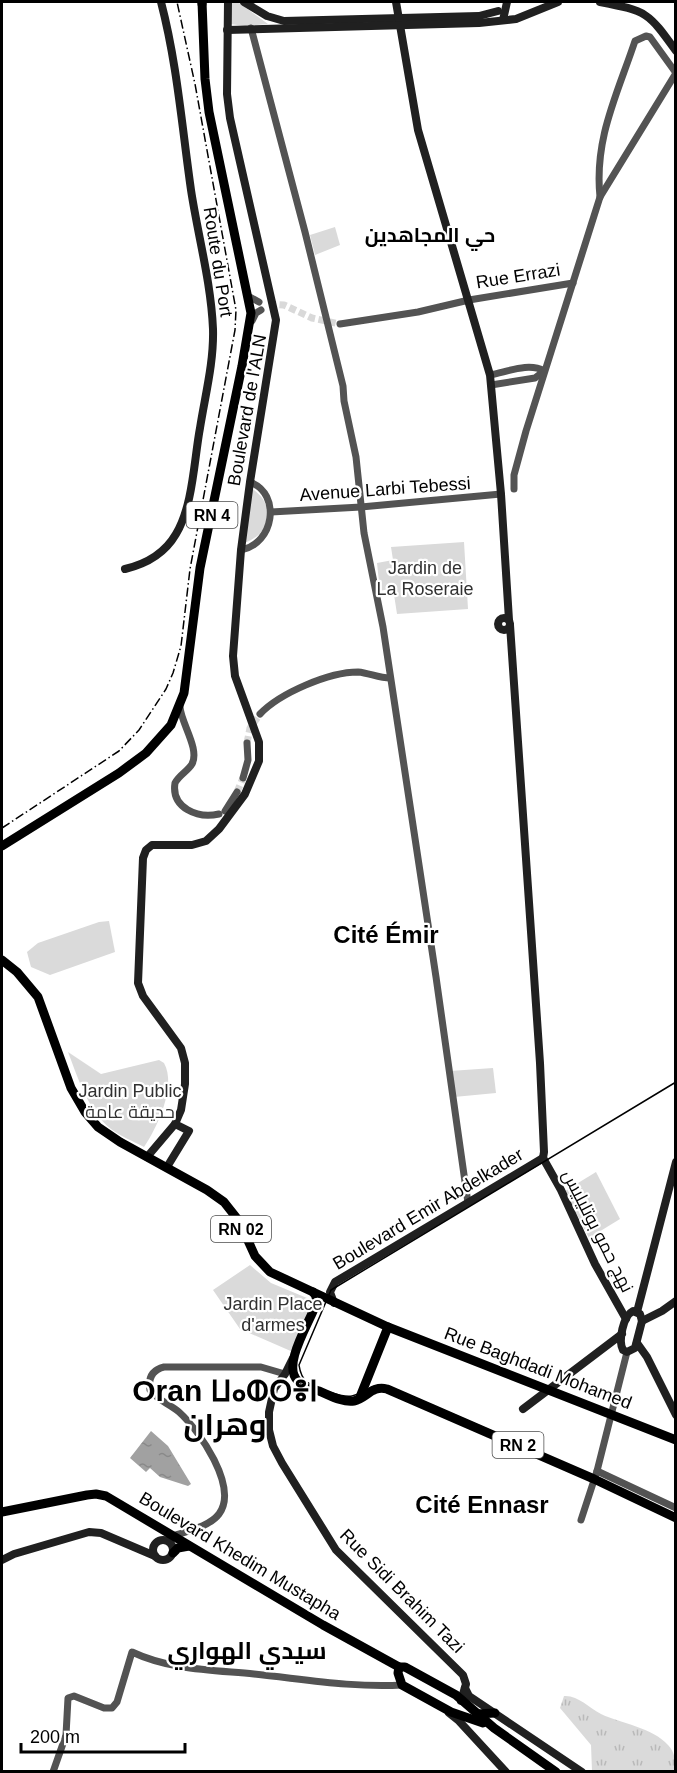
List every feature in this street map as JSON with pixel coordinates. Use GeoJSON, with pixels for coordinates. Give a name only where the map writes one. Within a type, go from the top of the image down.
{"type":"FeatureCollection","features":[{"type":"Feature","properties":{"kind":"main road","name":"Route du Port"},"geometry":{"type":"LineString","coordinates":[[125,569],[145,563],[157,555],[168,545],[183,521],[210,366],[213,332],[208,285],[191,192],[173,61],[161,2]]}},
{"type":"Feature","properties":{"kind":"main road","name":"RN 4"},"geometry":{"type":"LineString","coordinates":[[2,846],[137,761],[156,744],[171,724],[180,705],[189,665],[201,561],[251,313],[207,103],[202,2]]}},
{"type":"Feature","properties":{"kind":"main road","name":"Boulevard de l'ALN"},"geometry":{"type":"LineString","coordinates":[[147,1157],[175,1124],[183,1099],[184,1055],[143,996],[137,976],[143,858],[146,850],[152,845],[197,844],[211,837],[245,794],[259,761],[259,742],[234,676],[233,656],[241,550],[276,320],[230,118],[227,94],[228,2]]}},
{"type":"Feature","properties":{"kind":"main road"},"geometry":{"type":"LineString","coordinates":[[244,2],[260,13],[293,21],[479,22],[521,17],[558,2]]}},
{"type":"Feature","properties":{"kind":"main road"},"geometry":{"type":"LineString","coordinates":[[396,2],[418,130],[490,375],[500,478],[504,496],[502,506],[509,622],[540,1062],[543,1158]]}},
{"type":"Feature","properties":{"kind":"main road"},"geometry":{"type":"LineString","coordinates":[[500,2],[498,10],[500,20]]}},
{"type":"Feature","properties":{"kind":"main road"},"geometry":{"type":"LineString","coordinates":[[500,20],[507,2]]}},
{"type":"Feature","properties":{"kind":"main road"},"geometry":{"type":"LineString","coordinates":[[600,2],[634,8],[643,13],[654,21],[675,51]]}},
{"type":"Feature","properties":{"kind":"main road"},"geometry":{"type":"LineString","coordinates":[[227,30],[479,16],[498,10]]}},
{"type":"Feature","properties":{"kind":"main road"},"geometry":{"type":"LineString","coordinates":[[270,28],[273,18]]}},
{"type":"Feature","properties":{"kind":"main road"},"geometry":{"type":"LineString","coordinates":[[500,478],[511,488]]}},
{"type":"Feature","properties":{"kind":"main road","name":"RN 02"},"geometry":{"type":"LineString","coordinates":[[2,960],[17,972],[38,997],[71,1088],[85,1112],[107,1134],[207,1190],[230,1208],[239,1221],[250,1249],[264,1268],[275,1276],[313,1292]]}},
{"type":"Feature","properties":{"kind":"main road"},"geometry":{"type":"LineString","coordinates":[[167,1167],[189,1131],[175,1124]]}},
{"type":"Feature","properties":{"kind":"main road","name":"Boulevard Emir Abdelkader"},"geometry":{"type":"LineString","coordinates":[[334,1303],[331,1290],[335,1282],[543,1158]]}},
{"type":"Feature","properties":{"kind":"main road","name":"نهج حمو بوتليليس"},"geometry":{"type":"LineString","coordinates":[[543,1158],[626,1319]]}},
{"type":"Feature","properties":{"kind":"main road"},"geometry":{"type":"LineString","coordinates":[[637,1312],[675,1162]]}},
{"type":"Feature","properties":{"kind":"main road"},"geometry":{"type":"LineString","coordinates":[[299,1382],[292,1370],[294,1355],[314,1310],[316,1300],[313,1292]]}},
{"type":"Feature","properties":{"kind":"main road","name":"Rue Baghdadi Mohamed"},"geometry":{"type":"LineString","coordinates":[[313,1292],[388,1327],[675,1440]]}},
{"type":"Feature","properties":{"kind":"main road"},"geometry":{"type":"LineString","coordinates":[[642,1321],[662,1311],[675,1301]]}},
{"type":"Feature","properties":{"kind":"main road"},"geometry":{"type":"LineString","coordinates":[[630,1312],[637,1312],[642,1321],[633,1350],[627,1352],[620,1346],[622,1334],[630,1312]]}},
{"type":"Feature","properties":{"kind":"main road"},"geometry":{"type":"LineString","coordinates":[[285,1374],[340,1399],[351,1401],[359,1399],[388,1327]]}},
{"type":"Feature","properties":{"kind":"main road"},"geometry":{"type":"LineString","coordinates":[[523,1409],[622,1334]]}},
{"type":"Feature","properties":{"kind":"main road"},"geometry":{"type":"LineString","coordinates":[[636,1342],[647,1357],[675,1415]]}},
{"type":"Feature","properties":{"kind":"main road","name":"Rue Sidi Brahim Tazi"},"geometry":{"type":"LineString","coordinates":[[294,1355],[285,1374],[274,1389],[269,1412],[269,1430],[273,1446],[282,1463],[336,1550],[463,1675],[469,1696],[582,1772]]}},
{"type":"Feature","properties":{"kind":"main road","name":"RN 2"},"geometry":{"type":"LineString","coordinates":[[359,1399],[376,1388],[387,1389],[595,1475],[675,1518]]}},
{"type":"Feature","properties":{"kind":"main road","name":"Boulevard Khedim Mustapha"},"geometry":{"type":"LineString","coordinates":[[2,1512],[96,1494],[117,1502],[171,1544],[189,1546],[399,1667],[405,1667],[456,1695],[495,1728]]}},
{"type":"Feature","properties":{"kind":"main road"},"geometry":{"type":"LineString","coordinates":[[2,1560],[14,1554],[89,1532],[101,1533],[163,1560],[169,1558],[171,1544]]}},
{"type":"Feature","properties":{"kind":"main road"},"geometry":{"type":"LineString","coordinates":[[139,1551],[153,1546],[157,1541],[178,1548],[189,1546]]}},
{"type":"Feature","properties":{"kind":"main road"},"geometry":{"type":"LineString","coordinates":[[153,1546],[155,1556]]}},
{"type":"Feature","properties":{"kind":"main road"},"geometry":{"type":"LineString","coordinates":[[399,1667],[402,1685],[438,1705],[495,1728],[556,1772]]}},
{"type":"Feature","properties":{"kind":"main road"},"geometry":{"type":"LineString","coordinates":[[461,1701],[465,1688]]}},
{"type":"Feature","properties":{"kind":"main road"},"geometry":{"type":"LineString","coordinates":[[438,1705],[459,1721],[506,1772]]}},
{"type":"Feature","properties":{"kind":"main road"},"geometry":{"type":"LineString","coordinates":[[477,1714],[495,1713]]}},
{"type":"Feature","properties":{"kind":"street"},"geometry":{"type":"LineString","coordinates":[[251,28],[313,260],[344,387],[344,401],[356,458],[364,533],[374,579],[437,982],[468,1203]]}},
{"type":"Feature","properties":{"kind":"street"},"geometry":{"type":"LineString","coordinates":[[511,488],[544,371],[600,197],[675,73],[650,37],[646,36],[635,41],[605,127],[598,173],[600,197]]}},
{"type":"Feature","properties":{"kind":"street","name":"Rue Errazi"},"geometry":{"type":"LineString","coordinates":[[340,324],[573,283]]}},
{"type":"Feature","properties":{"kind":"street"},"geometry":{"type":"LineString","coordinates":[[248,296],[262,305],[250,326]]}},
{"type":"Feature","properties":{"kind":"street"},"geometry":{"type":"LineString","coordinates":[[490,375],[530,367],[544,371]]}},
{"type":"Feature","properties":{"kind":"street"},"geometry":{"type":"LineString","coordinates":[[491,385],[534,378],[544,371]]}},
{"type":"Feature","properties":{"kind":"street"},"geometry":{"type":"LineString","coordinates":[[241,550],[249,549],[261,539],[270,522],[271,512],[265,492],[250,482]]}},
{"type":"Feature","properties":{"kind":"street","name":"Avenue Larbi Tebessi"},"geometry":{"type":"LineString","coordinates":[[271,512],[504,496]]}},
{"type":"Feature","properties":{"kind":"street"},"geometry":{"type":"LineString","coordinates":[[260,714],[282,698],[335,674],[360,672],[390,678]]}},
{"type":"Feature","properties":{"kind":"street"},"geometry":{"type":"LineString","coordinates":[[180,705],[194,757],[190,767],[175,783],[176,796],[188,811],[205,815],[222,812],[237,792]]}},
{"type":"Feature","properties":{"kind":"street"},"geometry":{"type":"LineString","coordinates":[[171,724],[179,722],[184,724]]}},
{"type":"Feature","properties":{"kind":"street"},"geometry":{"type":"LineString","coordinates":[[243,778],[248,760],[247,743]]}},
{"type":"Feature","properties":{"kind":"street"},"geometry":{"type":"LineString","coordinates":[[581,1520],[627,1352]]}},
{"type":"Feature","properties":{"kind":"street"},"geometry":{"type":"LineString","coordinates":[[171,1544],[208,1523],[220,1513],[223,1493],[221,1476],[193,1426],[178,1411],[152,1394],[149,1385],[150,1377],[160,1368],[209,1366],[261,1367],[285,1374]]}},
{"type":"Feature","properties":{"kind":"street","name":"RN 2"},"geometry":{"type":"LineString","coordinates":[[595,1475],[675,1508]]}},
{"type":"Feature","properties":{"kind":"street"},"geometry":{"type":"LineString","coordinates":[[53,1772],[67,1731],[67,1700],[70,1696],[74,1696],[104,1708],[109,1709],[114,1706],[132,1652],[160,1663],[373,1686],[402,1685]]}},
{"type":"Feature","properties":{"kind":"green space"},"geometry":{"type":"Polygon","coordinates":[[[232,2],[238,2],[268,24],[245,26],[230,24],[232,2]]]}},
{"type":"Feature","properties":{"kind":"green space"},"geometry":{"type":"Polygon","coordinates":[[[335,227],[340,245],[315,255],[310,235],[335,227]]]}},
{"type":"Feature","properties":{"kind":"green space"},"geometry":{"type":"Polygon","coordinates":[[[251,488],[264,502],[267,518],[260,533],[244,543],[251,488]]]}},
{"type":"Feature","properties":{"kind":"green space","name":"Jardin de La Roseraie"},"geometry":{"type":"Polygon","coordinates":[[[464,542],[468,609],[397,614],[393,588],[380,591],[377,563],[393,560],[391,547],[464,542]]]}},
{"type":"Feature","properties":{"kind":"green space"},"geometry":{"type":"Polygon","coordinates":[[[109,921],[115,952],[50,975],[31,967],[27,952],[38,943],[99,922],[109,921]]]}},
{"type":"Feature","properties":{"kind":"green space","name":"Jardin Public حديقة عامة"},"geometry":{"type":"Polygon","coordinates":[[[68,1052],[101,1074],[159,1060],[164,1063],[167,1072],[167,1095],[159,1118],[144,1147],[115,1132],[103,1122],[90,1104],[68,1052]]]}},
{"type":"Feature","properties":{"kind":"green space"},"geometry":{"type":"Polygon","coordinates":[[[493,1068],[496,1093],[454,1097],[450,1071],[493,1068]]]}},
{"type":"Feature","properties":{"kind":"green space"},"geometry":{"type":"Polygon","coordinates":[[[596,1172],[620,1219],[589,1238],[565,1191],[596,1172]]]}},
{"type":"Feature","properties":{"kind":"green space","name":"Jardin Place d'armes"},"geometry":{"type":"Polygon","coordinates":[[[250,1265],[271,1283],[307,1298],[311,1304],[293,1352],[240,1329],[213,1290],[250,1265]]]}},
{"type":"Feature","properties":{"kind":"green space"},"geometry":{"type":"Polygon","coordinates":[[[564,1696],[574,1698],[601,1714],[645,1730],[662,1739],[674,1754],[675,1771],[592,1771],[591,1745],[560,1708],[564,1696]]]}},
{"type":"Feature","properties":{"kind":"water"},"geometry":{"type":"Polygon","coordinates":[[[151,1431],[168,1446],[191,1484],[188,1486],[160,1477],[150,1468],[146,1472],[130,1458],[151,1431]]]}},
{"type":"Feature","properties":{"kind":"tunnel"},"geometry":{"type":"LineString","coordinates":[[269,304],[284,305],[312,318],[340,324]]}},
{"type":"Feature","properties":{"kind":"tunnel"},"geometry":{"type":"LineString","coordinates":[[247,743],[250,728],[260,714]]}},
{"type":"Feature","properties":{"kind":"tunnel"},"geometry":{"type":"LineString","coordinates":[[237,792],[243,778]]}},
{"type":"Feature","properties":{"kind":"tram line"},"geometry":{"type":"LineString","coordinates":[[676,1082],[331,1290],[299,1365],[305,1380],[322,1390],[352,1396],[373,1386],[392,1388],[676,1515]]}},
{"type":"Feature","properties":{"kind":"railway"},"geometry":{"type":"LineString","coordinates":[[2,828],[119,751],[139,730],[166,689],[181,646],[190,569],[235,330],[236,310],[195,84],[177,2]]}},
{"type":"Feature","properties":{"kind":"district","name":"حي المجاهدين"},"geometry":{"type":"Point","coordinates":[430,235]}},
{"type":"Feature","properties":{"kind":"district","name":"Cité Émir"},"geometry":{"type":"Point","coordinates":[386,935]}},
{"type":"Feature","properties":{"kind":"district","name":"Oran ⵡⴰⵀⵔⴻⵏ وهران"},"geometry":{"type":"Point","coordinates":[225,1408]}},
{"type":"Feature","properties":{"kind":"district","name":"Cité Ennasr"},"geometry":{"type":"Point","coordinates":[482,1505]}},
{"type":"Feature","properties":{"kind":"district","name":"سيدي الهواري"},"geometry":{"type":"Point","coordinates":[247,1651]}}]}
